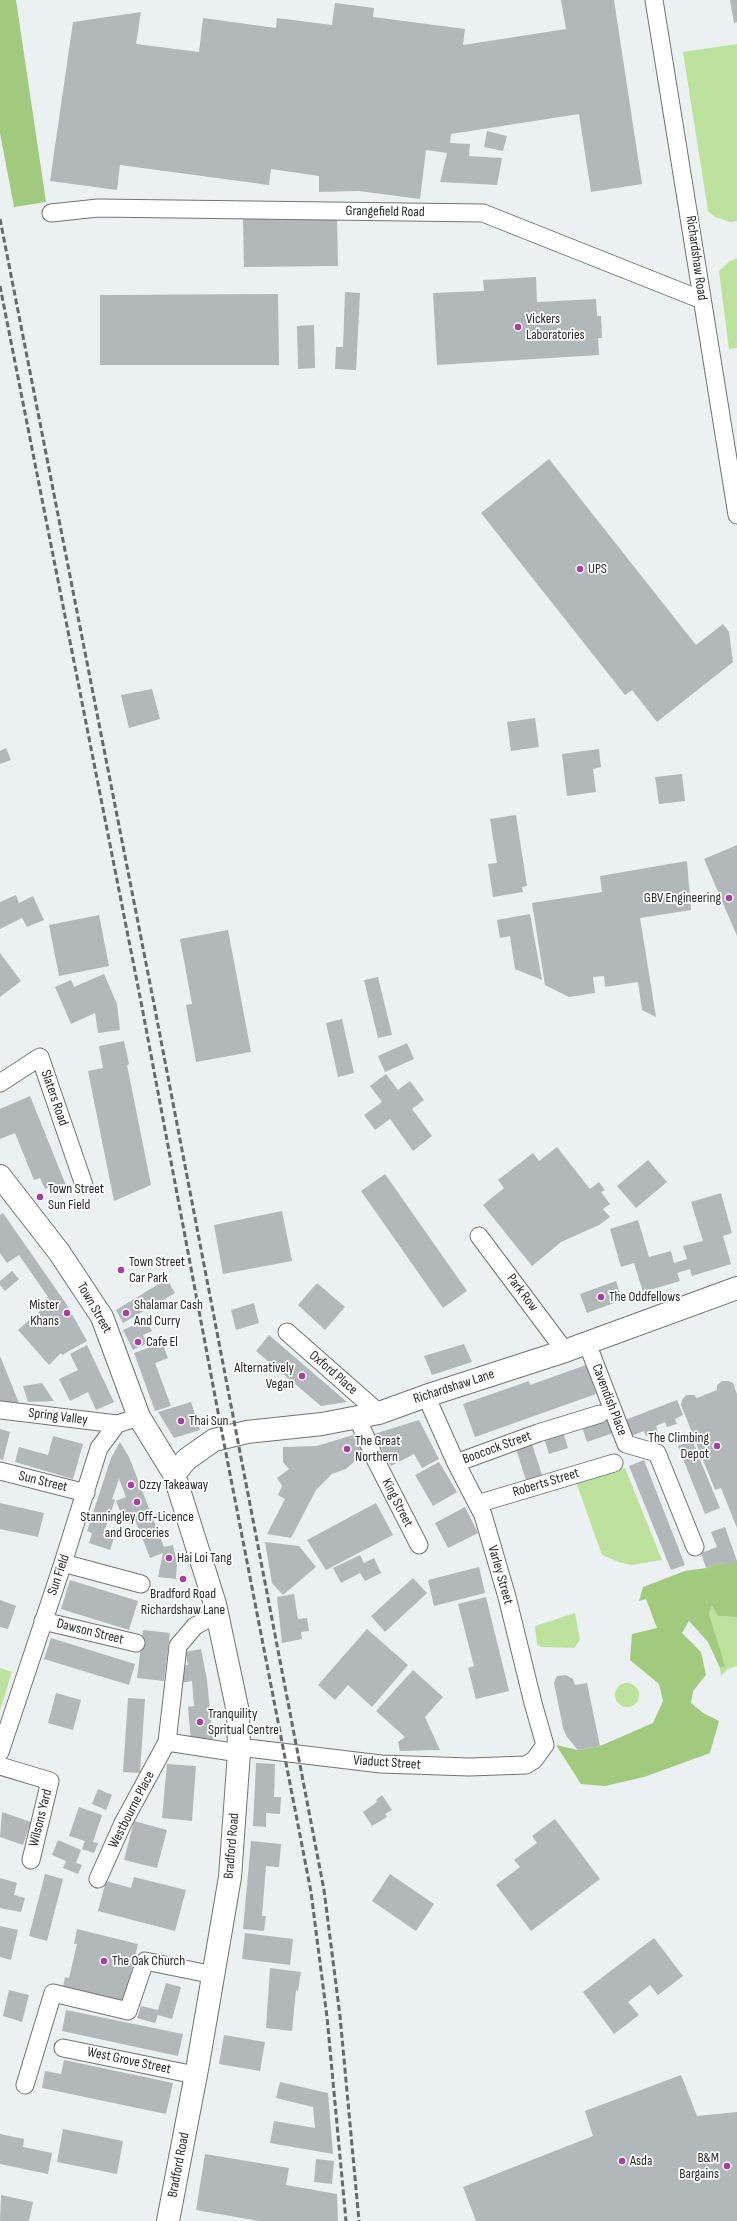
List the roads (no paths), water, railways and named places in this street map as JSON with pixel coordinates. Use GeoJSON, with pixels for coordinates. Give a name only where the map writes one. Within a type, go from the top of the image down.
{"type":"FeatureCollection","features":[{"type":"Feature","properties":{"kind":"main road","name":"Town Street"},"geometry":{"type":"LineString","coordinates":[[0,1176],[59,1252],[102,1317],[139,1417],[174,1474]]}},
{"type":"Feature","properties":{"kind":"main road","name":"Richardshaw Lane"},"geometry":{"type":"LineString","coordinates":[[174,1474],[187,1459],[214,1440],[247,1432],[322,1424],[379,1413],[426,1396],[565,1351],[737,1288]]}},
{"type":"Feature","properties":{"kind":"main road","name":"Bradford Road"},"geometry":{"type":"LineString","coordinates":[[168,2221],[214,1975],[230,1877],[239,1750],[238,1712],[217,1614],[198,1545],[174,1474]]}},
{"type":"Feature","properties":{"kind":"street","name":"Richardshaw Road"},"geometry":{"type":"LineString","coordinates":[[654,0],[737,515]]}},
{"type":"Feature","properties":{"kind":"street","name":"Grangefield Road"},"geometry":{"type":"LineString","coordinates":[[52,213],[98,208],[483,213],[702,300]]}},
{"type":"Feature","properties":{"kind":"street","name":"Slaters Road"},"geometry":{"type":"LineString","coordinates":[[0,1083],[40,1057],[84,1185]]}},
{"type":"Feature","properties":{"kind":"street","name":"Park Row"},"geometry":{"type":"LineString","coordinates":[[479,1236],[565,1351]]}},
{"type":"Feature","properties":{"kind":"street","name":"Oxford Place"},"geometry":{"type":"LineString","coordinates":[[287,1332],[379,1413]]}},
{"type":"Feature","properties":{"kind":"street","name":"Cavendish Place"},"geometry":{"type":"LineString","coordinates":[[586,1343],[626,1444],[657,1453],[695,1547]]}},
{"type":"Feature","properties":{"kind":"street","name":"Varley Street"},"geometry":{"type":"LineString","coordinates":[[426,1396],[456,1463],[483,1515],[507,1597],[532,1703],[545,1745],[534,1760]]}},
{"type":"Feature","properties":{"kind":"street","name":"Spring Valley"},"geometry":{"type":"LineString","coordinates":[[0,1410],[116,1424]]}},
{"type":"Feature","properties":{"kind":"street","name":"Boocock Street"},"geometry":{"type":"LineString","coordinates":[[456,1463],[538,1433],[600,1414]]}},
{"type":"Feature","properties":{"kind":"street"},"geometry":{"type":"LineString","coordinates":[[116,1424],[139,1417]]}},
{"type":"Feature","properties":{"kind":"street","name":"King Street"},"geometry":{"type":"LineString","coordinates":[[357,1418],[376,1461],[419,1545]]}},
{"type":"Feature","properties":{"kind":"street","name":"Sun Field"},"geometry":{"type":"LineString","coordinates":[[0,1752],[43,1620],[64,1563],[100,1448],[116,1424]]}},
{"type":"Feature","properties":{"kind":"street","name":"Roberts Street"},"geometry":{"type":"LineString","coordinates":[[477,1504],[614,1463]]}},
{"type":"Feature","properties":{"kind":"street","name":"Sun Street"},"geometry":{"type":"LineString","coordinates":[[0,1471],[86,1493]]}},
{"type":"Feature","properties":{"kind":"street"},"geometry":{"type":"LineString","coordinates":[[64,1563],[141,1584]]}},
{"type":"Feature","properties":{"kind":"street","name":"Westbourne Place"},"geometry":{"type":"LineString","coordinates":[[98,1879],[122,1823],[167,1742],[178,1646],[195,1626],[217,1614]]}},
{"type":"Feature","properties":{"kind":"street","name":"Dawson Street"},"geometry":{"type":"LineString","coordinates":[[43,1620],[136,1643]]}},
{"type":"Feature","properties":{"kind":"street"},"geometry":{"type":"LineString","coordinates":[[167,1742],[239,1750]]}},
{"type":"Feature","properties":{"kind":"street","name":"Viaduct Street"},"geometry":{"type":"LineString","coordinates":[[239,1750],[381,1764],[469,1767],[526,1765],[534,1760]]}},
{"type":"Feature","properties":{"kind":"street","name":"Wilsons Yard"},"geometry":{"type":"LineString","coordinates":[[0,1766],[50,1780],[31,1860]]}},
{"type":"Feature","properties":{"kind":"street"},"geometry":{"type":"LineString","coordinates":[[25,2085],[53,1994],[128,2011],[145,1961],[214,1975]]}},
{"type":"Feature","properties":{"kind":"street","name":"West Grove Street"},"geometry":{"type":"LineString","coordinates":[[63,2048],[195,2075]]}},
{"type":"Feature","properties":{"kind":"railway"},"geometry":{"type":"LineString","coordinates":[[0,219],[154,1004],[324,1890],[340,2016],[359,2221]]}},
{"type":"Feature","properties":{"kind":"railway"},"geometry":{"type":"LineString","coordinates":[[0,286],[142,1007],[218,1412],[311,1892],[327,2017],[346,2221]]}},
{"type":"Feature","properties":{"kind":"place","name":"Vickers Laboratories"},"geometry":{"type":"Point","coordinates":[518,327]}},
{"type":"Feature","properties":{"kind":"place","name":"UPS"},"geometry":{"type":"Point","coordinates":[580,569]}},
{"type":"Feature","properties":{"kind":"place","name":"GBV Engineering"},"geometry":{"type":"Point","coordinates":[729,898]}},
{"type":"Feature","properties":{"kind":"place","name":"Town Street Sun Field"},"geometry":{"type":"Point","coordinates":[40,1197]}},
{"type":"Feature","properties":{"kind":"place","name":"Town Street Car Park"},"geometry":{"type":"Point","coordinates":[121,1270]}},
{"type":"Feature","properties":{"kind":"place","name":"The Oddfellows"},"geometry":{"type":"Point","coordinates":[601,1297]}},
{"type":"Feature","properties":{"kind":"place","name":"Mister Khans"},"geometry":{"type":"Point","coordinates":[67,1313]}},
{"type":"Feature","properties":{"kind":"place","name":"Shalamar Cash And Curry"},"geometry":{"type":"Point","coordinates":[126,1313]}},
{"type":"Feature","properties":{"kind":"place","name":"Cafe El"},"geometry":{"type":"Point","coordinates":[138,1342]}},
{"type":"Feature","properties":{"kind":"place","name":"Alternatively Vegan"},"geometry":{"type":"Point","coordinates":[302,1376]}},
{"type":"Feature","properties":{"kind":"place","name":"Thai Sun"},"geometry":{"type":"Point","coordinates":[181,1421]}},
{"type":"Feature","properties":{"kind":"place","name":"The Climbing Depot"},"geometry":{"type":"Point","coordinates":[717,1446]}},
{"type":"Feature","properties":{"kind":"place","name":"The Great Northern"},"geometry":{"type":"Point","coordinates":[347,1449]}},
{"type":"Feature","properties":{"kind":"place","name":"Ozzy Takeaway"},"geometry":{"type":"Point","coordinates":[131,1485]}},
{"type":"Feature","properties":{"kind":"place","name":"Stanningley Off-Licence and Groceries"},"geometry":{"type":"Point","coordinates":[137,1502]}},
{"type":"Feature","properties":{"kind":"place","name":"Hai Loi Tang"},"geometry":{"type":"Point","coordinates":[169,1558]}},
{"type":"Feature","properties":{"kind":"place","name":"Bradford Road Richardshaw Lane"},"geometry":{"type":"Point","coordinates":[183,1579]}},
{"type":"Feature","properties":{"kind":"place","name":"Tranquility Spritual Centre"},"geometry":{"type":"Point","coordinates":[200,1722]}},
{"type":"Feature","properties":{"kind":"place","name":"The Oak Church"},"geometry":{"type":"Point","coordinates":[104,1961]}},
{"type":"Feature","properties":{"kind":"place","name":"Asda"},"geometry":{"type":"Point","coordinates":[622,2161]}},
{"type":"Feature","properties":{"kind":"place","name":"B&M Bargains"},"geometry":{"type":"Point","coordinates":[727,2166]}}]}
